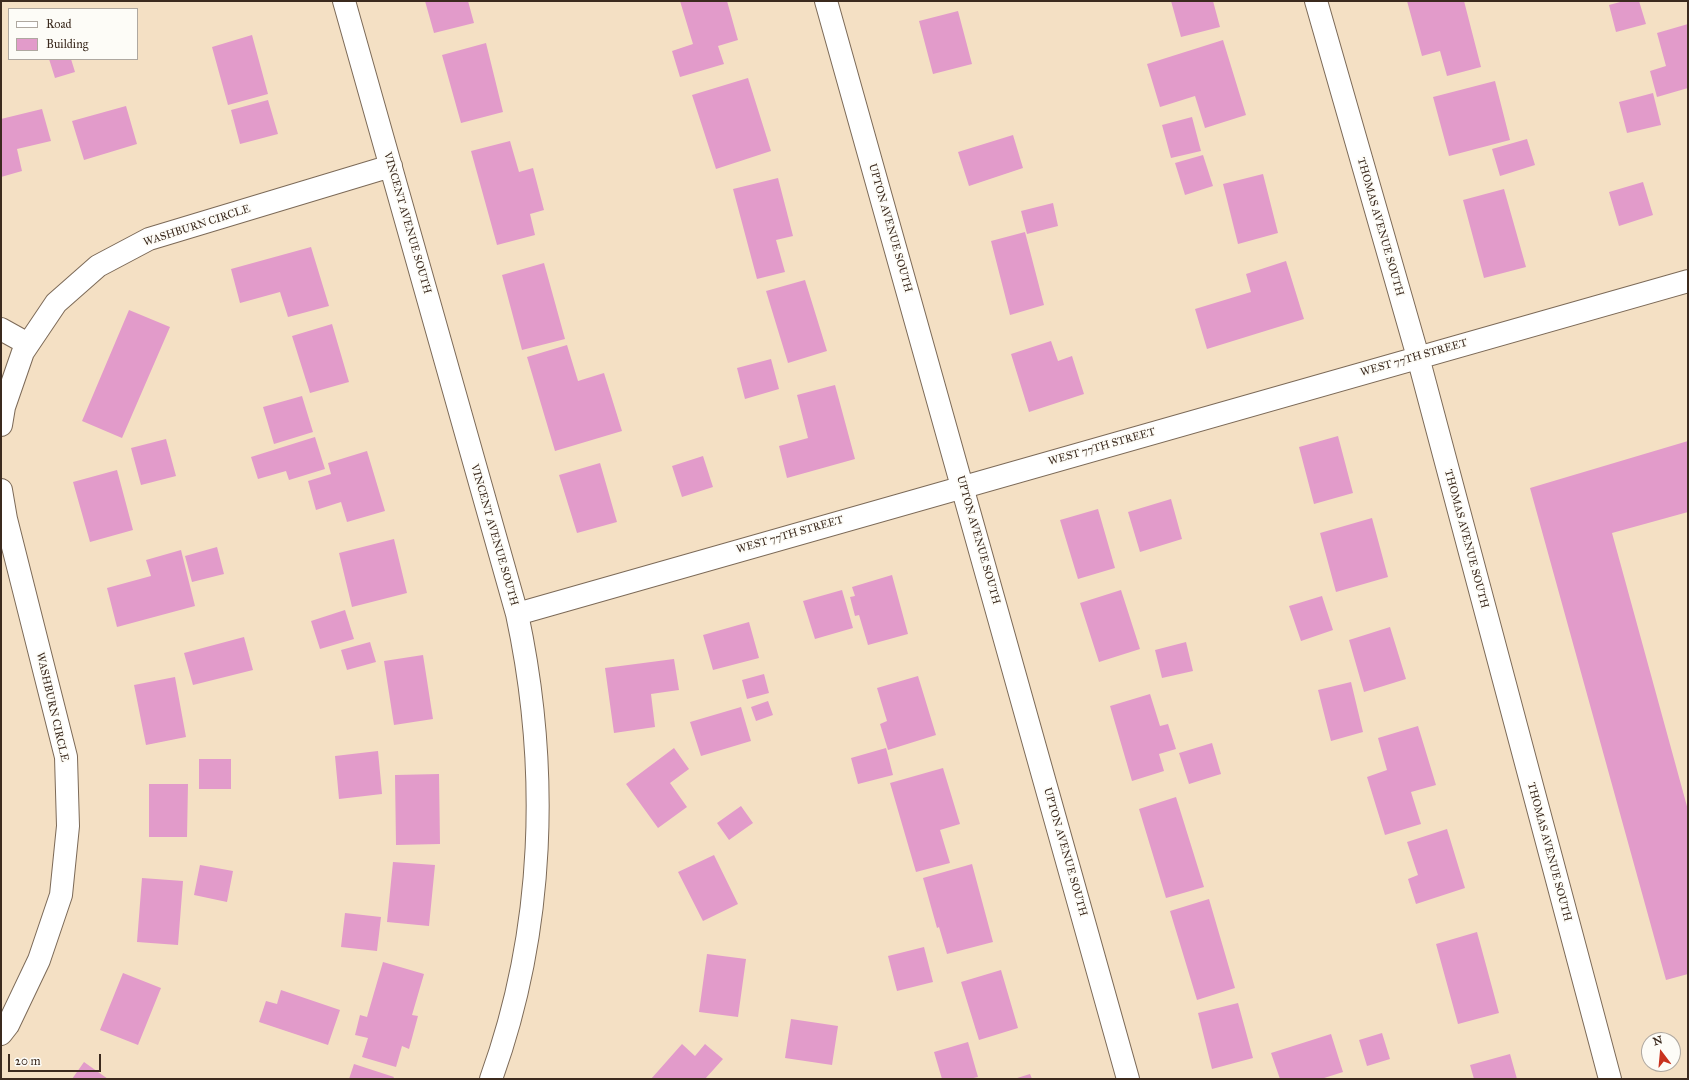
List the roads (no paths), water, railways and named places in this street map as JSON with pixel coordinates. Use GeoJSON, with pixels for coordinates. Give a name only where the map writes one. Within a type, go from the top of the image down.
{"type":"FeatureCollection","features":[{"type":"Feature","properties":{"kind":"street","name":"VINCENT AVENUE SOUTH"},"geometry":{"type":"LineString","coordinates":[[344,1],[517,614],[526,658],[537,754],[538,850],[527,946],[504,1041],[491,1079]]}},
{"type":"Feature","properties":{"kind":"street","name":"UPTON AVENUE SOUTH"},"geometry":{"type":"LineString","coordinates":[[826,1],[1128,1079]]}},
{"type":"Feature","properties":{"kind":"street","name":"THOMAS AVENUE SOUTH"},"geometry":{"type":"LineString","coordinates":[[1316,1],[1418,357],[1610,1079]]}},
{"type":"Feature","properties":{"kind":"street","name":"WASHBURN CIRCLE"},"geometry":{"type":"LineString","coordinates":[[1,425],[4,407],[23,352],[56,303],[98,266],[149,239],[391,166]]}},
{"type":"Feature","properties":{"kind":"street","name":"WEST 77TH STREET"},"geometry":{"type":"LineString","coordinates":[[517,614],[1688,281]]}},
{"type":"Feature","properties":{"kind":"street"},"geometry":{"type":"LineString","coordinates":[[1,329],[28,344]]}},
{"type":"Feature","properties":{"kind":"street","name":"WASHBURN CIRCLE"},"geometry":{"type":"LineString","coordinates":[[1,490],[6,519],[66,757],[68,826],[61,895],[39,960],[8,1025],[1,1034]]}}]}
